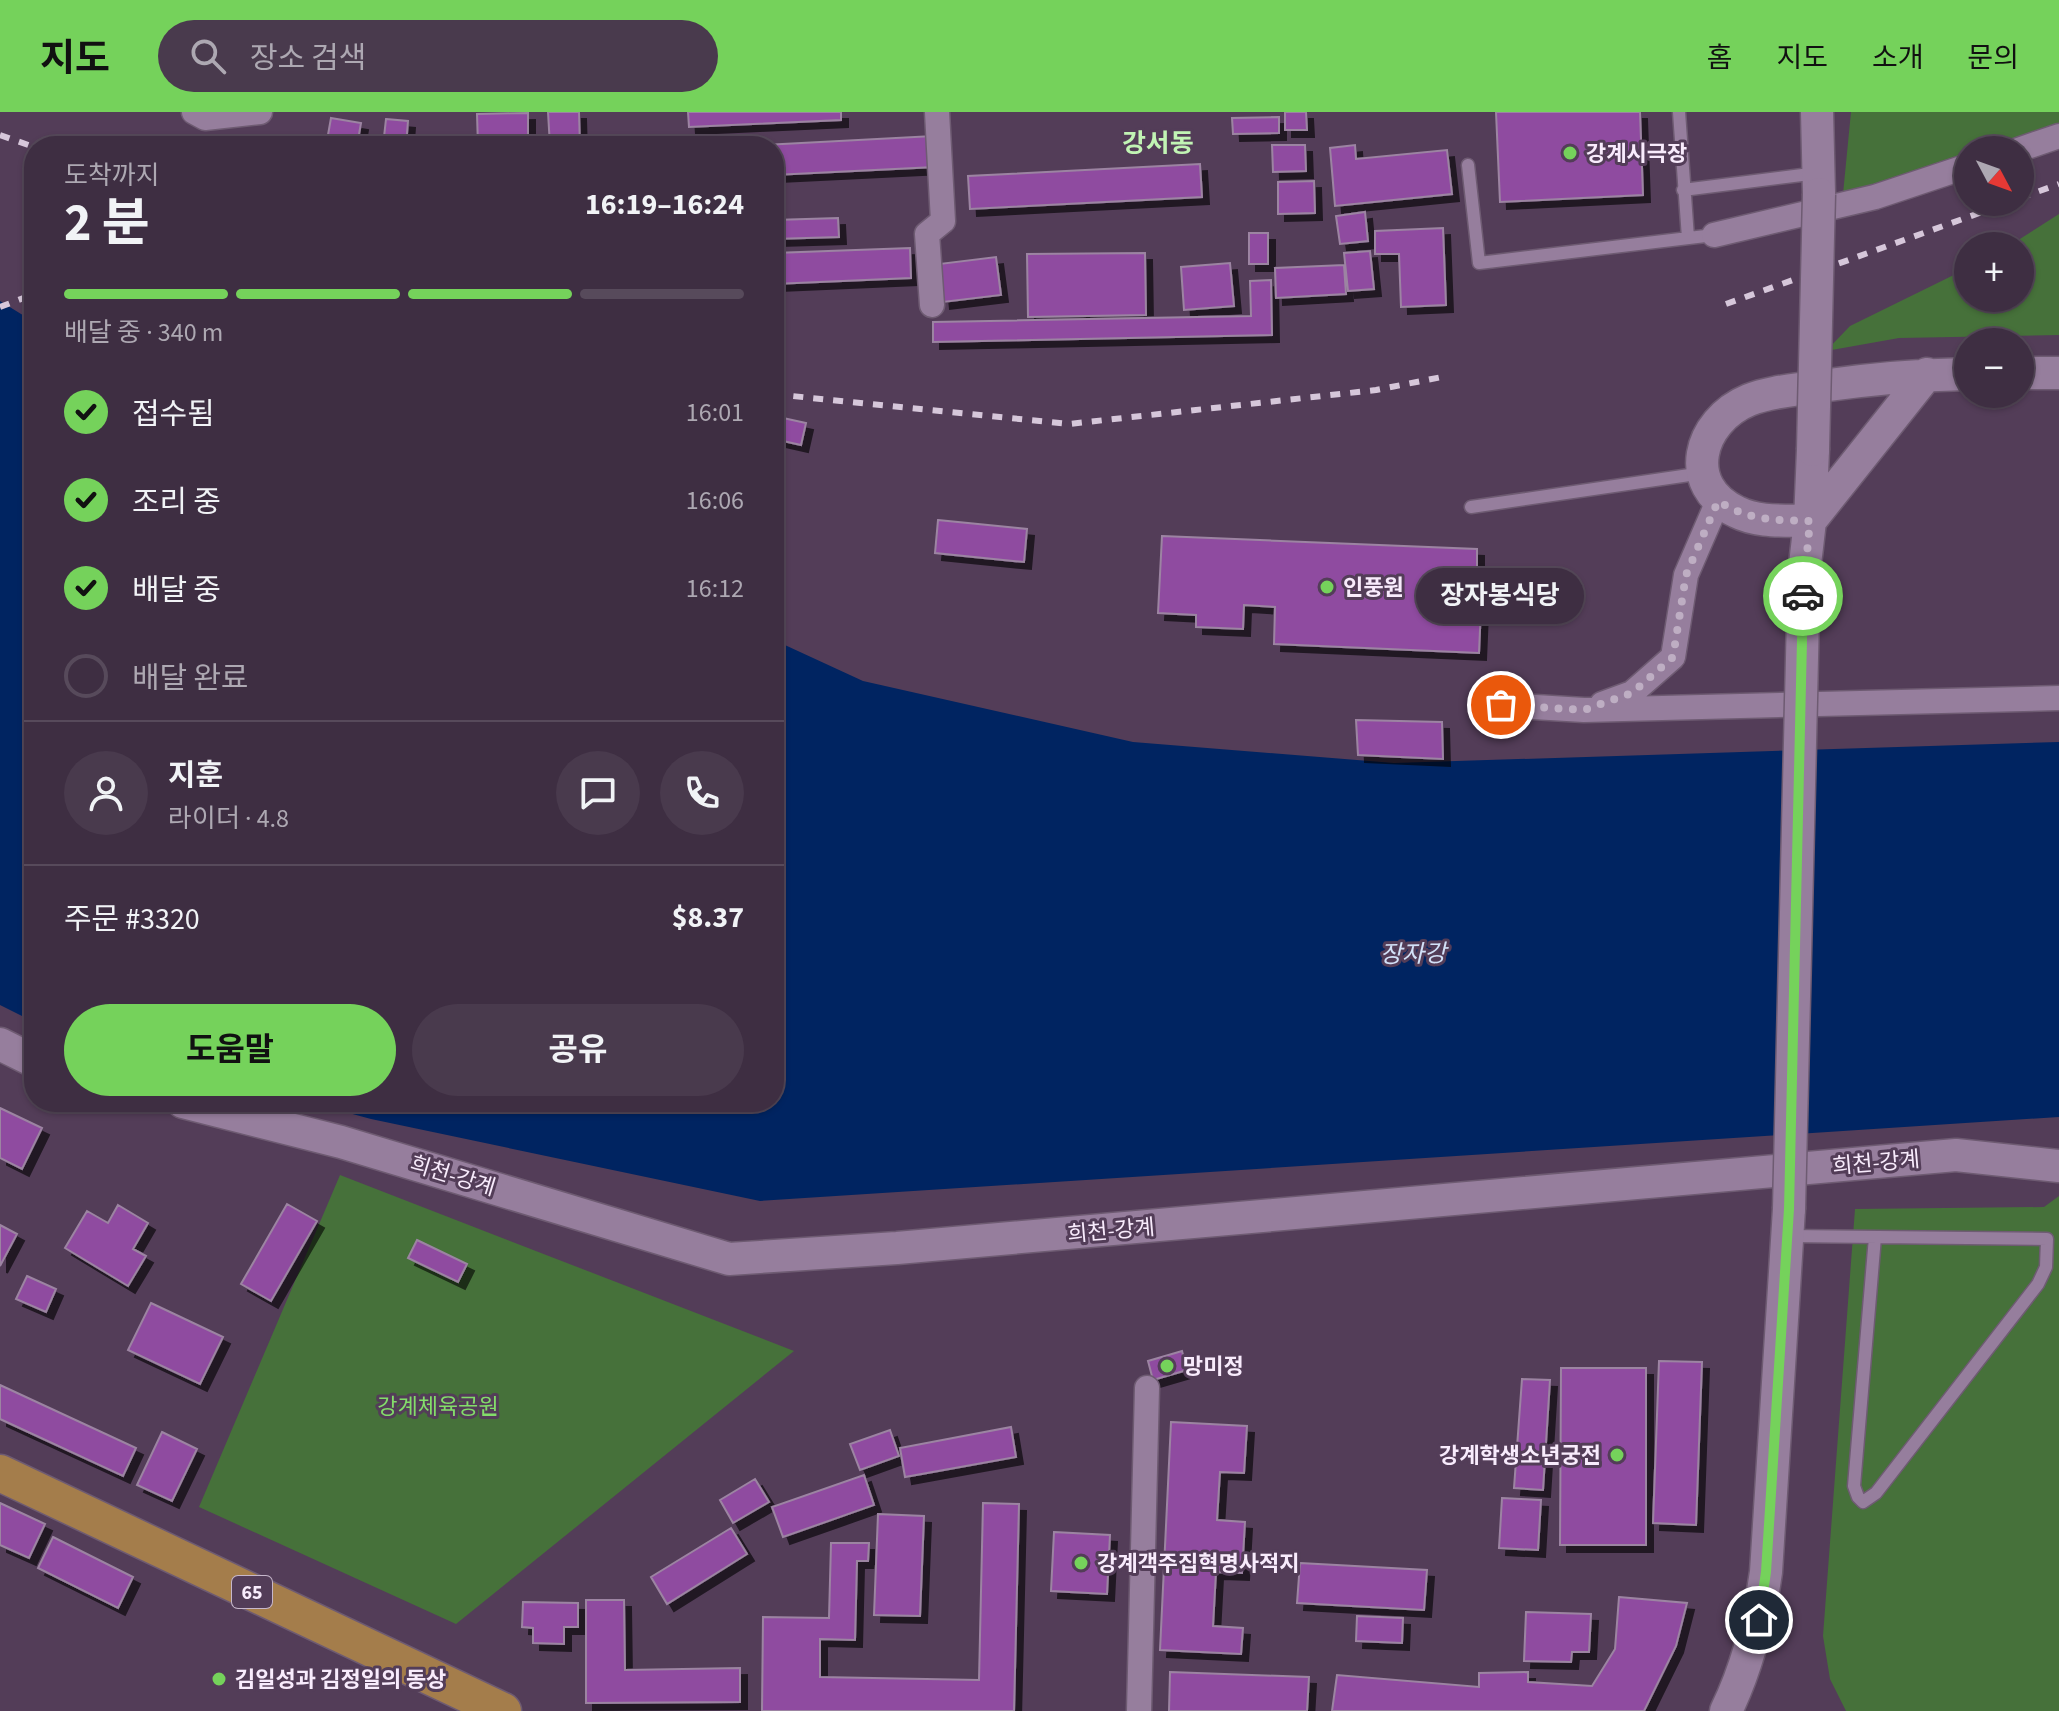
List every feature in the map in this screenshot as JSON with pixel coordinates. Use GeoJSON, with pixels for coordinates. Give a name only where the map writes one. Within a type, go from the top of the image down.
{"type":"FeatureCollection","features":[{"type":"Feature","properties":{"kind":"main road"},"geometry":{"type":"LineString","coordinates":[[1726,1711],[1742,1678],[1759,1620],[1766,1572],[1787,1223],[1804,573],[1813,450],[1817,112]]}},
{"type":"Feature","properties":{"kind":"main road"},"geometry":{"type":"LineString","coordinates":[[2034,373],[2059,373]]}},
{"type":"Feature","properties":{"kind":"main road"},"geometry":{"type":"LineString","coordinates":[[1810,521],[1927,374]]}},
{"type":"Feature","properties":{"kind":"main road"},"geometry":{"type":"LineString","coordinates":[[1810,521],[1763,519],[1739,514],[1710,487],[1703,453],[1710,430],[1730,411],[1748,400],[1780,392],[1890,377],[1954,374]]}},
{"type":"Feature","properties":{"kind":"main road"},"geometry":{"type":"LineString","coordinates":[[0,1044],[24,1056]]}},
{"type":"Feature","properties":{"kind":"main road","name":"희천-강계"},"geometry":{"type":"LineString","coordinates":[[222,1112],[341,1142],[729,1259],[897,1248],[1956,1155],[2059,1166]]}},
{"type":"Feature","properties":{"kind":"main road","name":"65"},"geometry":{"type":"LineString","coordinates":[[0,1473],[503,1711]]}},
{"type":"Feature","properties":{"kind":"street"},"geometry":{"type":"LineString","coordinates":[[194,112],[205,118],[260,112]]}},
{"type":"Feature","properties":{"kind":"street"},"geometry":{"type":"LineString","coordinates":[[932,305],[927,234],[943,221],[937,112]]}},
{"type":"Feature","properties":{"kind":"street"},"geometry":{"type":"LineString","coordinates":[[2034,145],[2059,136]]}},
{"type":"Feature","properties":{"kind":"street"},"geometry":{"type":"LineString","coordinates":[[1714,235],[1875,197],[1954,171]]}},
{"type":"Feature","properties":{"kind":"street"},"geometry":{"type":"LineString","coordinates":[[1584,710],[1632,693],[1673,657],[1686,575],[1710,487]]}},
{"type":"Feature","properties":{"kind":"street"},"geometry":{"type":"LineString","coordinates":[[1501,705],[1584,710],[2059,698]]}},
{"type":"Feature","properties":{"kind":"street"},"geometry":{"type":"LineString","coordinates":[[1139,1711],[1147,1388]]}},
{"type":"Feature","properties":{"kind":"lane"},"geometry":{"type":"LineString","coordinates":[[1679,112],[1688,238]]}},
{"type":"Feature","properties":{"kind":"lane"},"geometry":{"type":"LineString","coordinates":[[1468,165],[1479,263],[1714,235]]}},
{"type":"Feature","properties":{"kind":"lane"},"geometry":{"type":"LineString","coordinates":[[1683,190],[1818,183]]}},
{"type":"Feature","properties":{"kind":"lane"},"geometry":{"type":"LineString","coordinates":[[1471,507],[1710,487]]}},
{"type":"Feature","properties":{"kind":"lane"},"geometry":{"type":"LineString","coordinates":[[1787,1223],[1875,1237],[2047,1239],[2046,1267],[2038,1284],[1876,1493],[1863,1502],[1854,1486],[1875,1237]]}},
{"type":"Feature","properties":{"kind":"green space"},"geometry":{"type":"Polygon","coordinates":[[[1851,112],[2059,112],[2059,124],[2022,136],[1954,136],[1954,158],[1843,194],[1851,112]]]}},
{"type":"Feature","properties":{"kind":"green space"},"geometry":{"type":"Polygon","coordinates":[[[2059,214],[2059,335],[2034,335],[2034,328],[1954,328],[1954,337],[1899,338],[1826,351],[1850,326],[1954,275],[1954,312],[2034,312],[2034,232],[2031,232],[2059,214]]]}},
{"type":"Feature","properties":{"kind":"green space","name":"강계체육공원"},"geometry":{"type":"Polygon","coordinates":[[[340,1175],[794,1351],[456,1624],[199,1507],[340,1175]]]}},
{"type":"Feature","properties":{"kind":"green space"},"geometry":{"type":"Polygon","coordinates":[[[2059,1196],[2059,1711],[1846,1711],[1830,1679],[1823,1636],[1855,1209],[2044,1207],[2059,1196]]]}},
{"type":"Feature","properties":{"kind":"water"},"geometry":{"type":"Polygon","coordinates":[[[0,301],[24,316],[24,1017],[0,1005],[0,301]]]}},
{"type":"Feature","properties":{"kind":"water","name":"장자강"},"geometry":{"type":"Polygon","coordinates":[[[784,645],[863,681],[1133,742],[1394,763],[2059,742],[2059,1117],[760,1201],[345,1112],[784,1112],[784,645]]]}},
{"type":"Feature","properties":{"kind":"building"},"geometry":{"type":"Polygon","coordinates":[[[548,112],[579,112],[580,136],[549,136],[548,112]]]}},
{"type":"Feature","properties":{"kind":"building"},"geometry":{"type":"Polygon","coordinates":[[[688,112],[841,112],[841,120],[689,127],[688,112]]]}},
{"type":"Feature","properties":{"kind":"building"},"geometry":{"type":"Polygon","coordinates":[[[1285,112],[1306,112],[1307,130],[1285,130],[1285,112]]]}},
{"type":"Feature","properties":{"kind":"building","name":"강계시극장"},"geometry":{"type":"Polygon","coordinates":[[[1496,112],[1640,112],[1643,195],[1500,202],[1496,112]]]}},
{"type":"Feature","properties":{"kind":"building"},"geometry":{"type":"Polygon","coordinates":[[[528,113],[528,136],[478,136],[477,114],[528,113]]]}},
{"type":"Feature","properties":{"kind":"building"},"geometry":{"type":"Polygon","coordinates":[[[1279,117],[1279,133],[1233,134],[1232,118],[1279,117]]]}},
{"type":"Feature","properties":{"kind":"building"},"geometry":{"type":"Polygon","coordinates":[[[331,118],[361,123],[359,136],[328,136],[331,118]]]}},
{"type":"Feature","properties":{"kind":"building"},"geometry":{"type":"Polygon","coordinates":[[[386,119],[408,121],[407,136],[384,136],[386,119]]]}},
{"type":"Feature","properties":{"kind":"building"},"geometry":{"type":"Polygon","coordinates":[[[933,136],[935,167],[784,175],[784,144],[933,136]]]}},
{"type":"Feature","properties":{"kind":"building"},"geometry":{"type":"Polygon","coordinates":[[[1272,145],[1305,145],[1306,171],[1273,172],[1272,145]]]}},
{"type":"Feature","properties":{"kind":"building"},"geometry":{"type":"Polygon","coordinates":[[[1355,145],[1356,159],[1447,150],[1452,194],[1335,206],[1330,148],[1355,145]]]}},
{"type":"Feature","properties":{"kind":"building"},"geometry":{"type":"Polygon","coordinates":[[[1200,164],[1202,197],[970,209],[968,176],[1200,164]]]}},
{"type":"Feature","properties":{"kind":"building"},"geometry":{"type":"Polygon","coordinates":[[[1314,181],[1315,213],[1278,214],[1278,182],[1314,181]]]}},
{"type":"Feature","properties":{"kind":"building"},"geometry":{"type":"Polygon","coordinates":[[[1365,212],[1368,241],[1340,244],[1336,216],[1365,212]]]}},
{"type":"Feature","properties":{"kind":"building"},"geometry":{"type":"Polygon","coordinates":[[[838,218],[839,237],[784,239],[784,220],[838,218]]]}},
{"type":"Feature","properties":{"kind":"building"},"geometry":{"type":"Polygon","coordinates":[[[1443,228],[1446,305],[1401,307],[1399,254],[1375,254],[1375,231],[1443,228]]]}},
{"type":"Feature","properties":{"kind":"building"},"geometry":{"type":"Polygon","coordinates":[[[1249,233],[1268,233],[1268,264],[1249,264],[1249,233]]]}},
{"type":"Feature","properties":{"kind":"building"},"geometry":{"type":"Polygon","coordinates":[[[910,248],[911,278],[784,284],[784,253],[910,248]]]}},
{"type":"Feature","properties":{"kind":"building"},"geometry":{"type":"Polygon","coordinates":[[[1370,251],[1374,289],[1348,291],[1344,253],[1370,251]]]}},
{"type":"Feature","properties":{"kind":"building"},"geometry":{"type":"Polygon","coordinates":[[[1145,253],[1146,315],[1028,317],[1027,254],[1145,253]]]}},
{"type":"Feature","properties":{"kind":"building"},"geometry":{"type":"Polygon","coordinates":[[[996,257],[1001,295],[943,302],[939,264],[996,257]]]}},
{"type":"Feature","properties":{"kind":"building"},"geometry":{"type":"Polygon","coordinates":[[[1230,263],[1234,306],[1184,310],[1181,267],[1230,263]]]}},
{"type":"Feature","properties":{"kind":"building"},"geometry":{"type":"Polygon","coordinates":[[[1344,265],[1346,294],[1276,298],[1275,268],[1344,265]]]}},
{"type":"Feature","properties":{"kind":"building"},"geometry":{"type":"Polygon","coordinates":[[[1271,280],[1272,335],[933,342],[933,322],[1251,316],[1250,281],[1271,280]]]}},
{"type":"Feature","properties":{"kind":"building"},"geometry":{"type":"Polygon","coordinates":[[[784,418],[806,423],[801,445],[784,441],[784,418]]]}},
{"type":"Feature","properties":{"kind":"building"},"geometry":{"type":"Polygon","coordinates":[[[938,520],[1027,529],[1024,562],[935,553],[938,520]]]}},
{"type":"Feature","properties":{"kind":"building","name":"인풍원"},"geometry":{"type":"Polygon","coordinates":[[[1162,536],[1477,549],[1477,567],[1495,568],[1493,607],[1481,607],[1479,653],[1274,644],[1275,607],[1244,605],[1243,629],[1196,627],[1196,615],[1158,613],[1162,536]]]}},
{"type":"Feature","properties":{"kind":"building"},"geometry":{"type":"Polygon","coordinates":[[[1356,720],[1442,722],[1443,759],[1358,755],[1356,720]]]}},
{"type":"Feature","properties":{"kind":"building"},"geometry":{"type":"Polygon","coordinates":[[[0,1108],[42,1128],[22,1169],[0,1158],[0,1108]]]}},
{"type":"Feature","properties":{"kind":"building"},"geometry":{"type":"Polygon","coordinates":[[[287,1204],[317,1221],[271,1301],[241,1284],[287,1204]]]}},
{"type":"Feature","properties":{"kind":"building"},"geometry":{"type":"Polygon","coordinates":[[[118,1205],[148,1223],[133,1249],[146,1256],[128,1286],[65,1248],[87,1211],[108,1223],[118,1205]]]}},
{"type":"Feature","properties":{"kind":"building"},"geometry":{"type":"Polygon","coordinates":[[[0,1225],[17,1234],[0,1266],[0,1225]]]}},
{"type":"Feature","properties":{"kind":"building"},"geometry":{"type":"Polygon","coordinates":[[[417,1240],[467,1264],[458,1282],[408,1258],[417,1240]]]}},
{"type":"Feature","properties":{"kind":"building"},"geometry":{"type":"Polygon","coordinates":[[[27,1276],[56,1289],[46,1312],[16,1299],[27,1276]]]}},
{"type":"Feature","properties":{"kind":"building"},"geometry":{"type":"Polygon","coordinates":[[[151,1303],[223,1337],[200,1384],[128,1350],[151,1303]]]}},
{"type":"Feature","properties":{"kind":"building","name":"망미정"},"geometry":{"type":"Polygon","coordinates":[[[1182,1351],[1187,1370],[1153,1380],[1148,1361],[1182,1351]]]}},
{"type":"Feature","properties":{"kind":"building"},"geometry":{"type":"Polygon","coordinates":[[[1659,1361],[1702,1362],[1696,1525],[1653,1523],[1659,1361]]]}},
{"type":"Feature","properties":{"kind":"building"},"geometry":{"type":"Polygon","coordinates":[[[1561,1368],[1646,1368],[1646,1545],[1560,1545],[1561,1368]]]}},
{"type":"Feature","properties":{"kind":"building"},"geometry":{"type":"Polygon","coordinates":[[[1522,1379],[1550,1380],[1543,1490],[1514,1488],[1522,1379]]]}},
{"type":"Feature","properties":{"kind":"building"},"geometry":{"type":"Polygon","coordinates":[[[0,1385],[136,1448],[123,1476],[0,1419],[0,1385]]]}},
{"type":"Feature","properties":{"kind":"building"},"geometry":{"type":"Polygon","coordinates":[[[1171,1422],[1247,1426],[1244,1473],[1220,1472],[1217,1520],[1245,1522],[1242,1573],[1216,1572],[1213,1626],[1243,1628],[1241,1654],[1160,1650],[1171,1422]]]}},
{"type":"Feature","properties":{"kind":"building"},"geometry":{"type":"Polygon","coordinates":[[[1011,1427],[1016,1457],[905,1477],[900,1448],[1011,1427]]]}},
{"type":"Feature","properties":{"kind":"building"},"geometry":{"type":"Polygon","coordinates":[[[890,1430],[899,1456],[860,1470],[850,1444],[890,1430]]]}},
{"type":"Feature","properties":{"kind":"building"},"geometry":{"type":"Polygon","coordinates":[[[162,1432],[197,1449],[172,1501],[137,1485],[162,1432]]]}},
{"type":"Feature","properties":{"kind":"building"},"geometry":{"type":"Polygon","coordinates":[[[864,1475],[874,1505],[783,1537],[772,1507],[864,1475]]]}},
{"type":"Feature","properties":{"kind":"building"},"geometry":{"type":"Polygon","coordinates":[[[755,1479],[769,1502],[733,1523],[720,1500],[755,1479]]]}},
{"type":"Feature","properties":{"kind":"building"},"geometry":{"type":"Polygon","coordinates":[[[1502,1498],[1541,1500],[1538,1550],[1499,1548],[1502,1498]]]}},
{"type":"Feature","properties":{"kind":"building"},"geometry":{"type":"Polygon","coordinates":[[[0,1503],[45,1524],[29,1558],[0,1545],[0,1503]]]}},
{"type":"Feature","properties":{"kind":"building"},"geometry":{"type":"Polygon","coordinates":[[[983,1503],[1019,1504],[1014,1711],[762,1711],[763,1617],[829,1618],[831,1543],[869,1543],[868,1561],[857,1561],[855,1640],[820,1639],[820,1677],[979,1680],[983,1503]]]}},
{"type":"Feature","properties":{"kind":"building"},"geometry":{"type":"Polygon","coordinates":[[[878,1514],[924,1516],[920,1616],[874,1615],[878,1514]]]}},
{"type":"Feature","properties":{"kind":"building"},"geometry":{"type":"Polygon","coordinates":[[[731,1528],[747,1554],[667,1604],[651,1577],[731,1528]]]}},
{"type":"Feature","properties":{"kind":"building","name":"강계객주집혁명사적지"},"geometry":{"type":"Polygon","coordinates":[[[1054,1532],[1110,1535],[1107,1594],[1051,1591],[1054,1532]]]}},
{"type":"Feature","properties":{"kind":"building"},"geometry":{"type":"Polygon","coordinates":[[[53,1537],[133,1577],[118,1608],[38,1568],[53,1537]]]}},
{"type":"Feature","properties":{"kind":"building"},"geometry":{"type":"Polygon","coordinates":[[[1300,1563],[1427,1570],[1424,1610],[1297,1603],[1300,1563]]]}},
{"type":"Feature","properties":{"kind":"building"},"geometry":{"type":"Polygon","coordinates":[[[1619,1597],[1687,1603],[1676,1646],[1644,1711],[1332,1711],[1337,1675],[1479,1687],[1479,1673],[1528,1672],[1528,1682],[1592,1686],[1615,1649],[1619,1597]]]}},
{"type":"Feature","properties":{"kind":"building"},"geometry":{"type":"Polygon","coordinates":[[[586,1600],[624,1600],[625,1670],[740,1668],[740,1702],[586,1703],[586,1600]]]}},
{"type":"Feature","properties":{"kind":"building"},"geometry":{"type":"Polygon","coordinates":[[[523,1602],[578,1603],[578,1627],[564,1627],[564,1644],[533,1643],[533,1628],[522,1627],[523,1602]]]}},
{"type":"Feature","properties":{"kind":"building"},"geometry":{"type":"Polygon","coordinates":[[[1526,1612],[1591,1614],[1589,1652],[1572,1652],[1571,1662],[1524,1661],[1526,1612]]]}},
{"type":"Feature","properties":{"kind":"building"},"geometry":{"type":"Polygon","coordinates":[[[1357,1616],[1403,1618],[1402,1643],[1356,1641],[1357,1616]]]}},
{"type":"Feature","properties":{"kind":"building"},"geometry":{"type":"Polygon","coordinates":[[[1170,1672],[1309,1677],[1307,1711],[1169,1711],[1170,1672]]]}},
{"type":"Feature","properties":{"kind":"railway"},"geometry":{"type":"LineString","coordinates":[[0,135],[24,143]]}},
{"type":"Feature","properties":{"kind":"railway"},"geometry":{"type":"LineString","coordinates":[[2034,193],[2059,184]]}},
{"type":"Feature","properties":{"kind":"railway"},"geometry":{"type":"LineString","coordinates":[[1726,304],[1971,216]]}},
{"type":"Feature","properties":{"kind":"railway"},"geometry":{"type":"LineString","coordinates":[[0,307],[24,298]]}},
{"type":"Feature","properties":{"kind":"railway"},"geometry":{"type":"LineString","coordinates":[[784,394],[1069,424],[1376,390],[1447,376]]}},
{"type":"Feature","properties":{"kind":"way so far"},"geometry":{"type":"LineString","coordinates":[[1501,705],[1584,710],[1632,693],[1673,657],[1686,575],[1718,501],[1739,514],[1763,519],[1810,521],[1803,596]]}},
{"type":"Feature","properties":{"kind":"place","name":"강계시극장"},"geometry":{"type":"Point","coordinates":[1570,153]}},
{"type":"Feature","properties":{"kind":"place","name":"인풍원"},"geometry":{"type":"Point","coordinates":[1327,587]}},
{"type":"Feature","properties":{"kind":"place","name":"장자봉식당"},"geometry":{"type":"Point","coordinates":[1501,705]}},
{"type":"Feature","properties":{"kind":"place","name":"망미정"},"geometry":{"type":"Point","coordinates":[1167,1366]}},
{"type":"Feature","properties":{"kind":"place","name":"강계학생소년궁전"},"geometry":{"type":"Point","coordinates":[1617,1455]}},
{"type":"Feature","properties":{"kind":"place","name":"강계객주집혁명사적지"},"geometry":{"type":"Point","coordinates":[1081,1563]}},
{"type":"Feature","properties":{"kind":"place","name":"김일성과 김정일의 동상"},"geometry":{"type":"Point","coordinates":[219,1679]}},
{"type":"Feature","properties":{"kind":"district","name":"강서동"},"geometry":{"type":"Point","coordinates":[1158,143]}},
{"type":"Feature","properties":{"kind":"route"},"geometry":{"type":"LineString","coordinates":[[1759,1620],[1766,1572],[1789,1209],[1803,596]]}}]}
